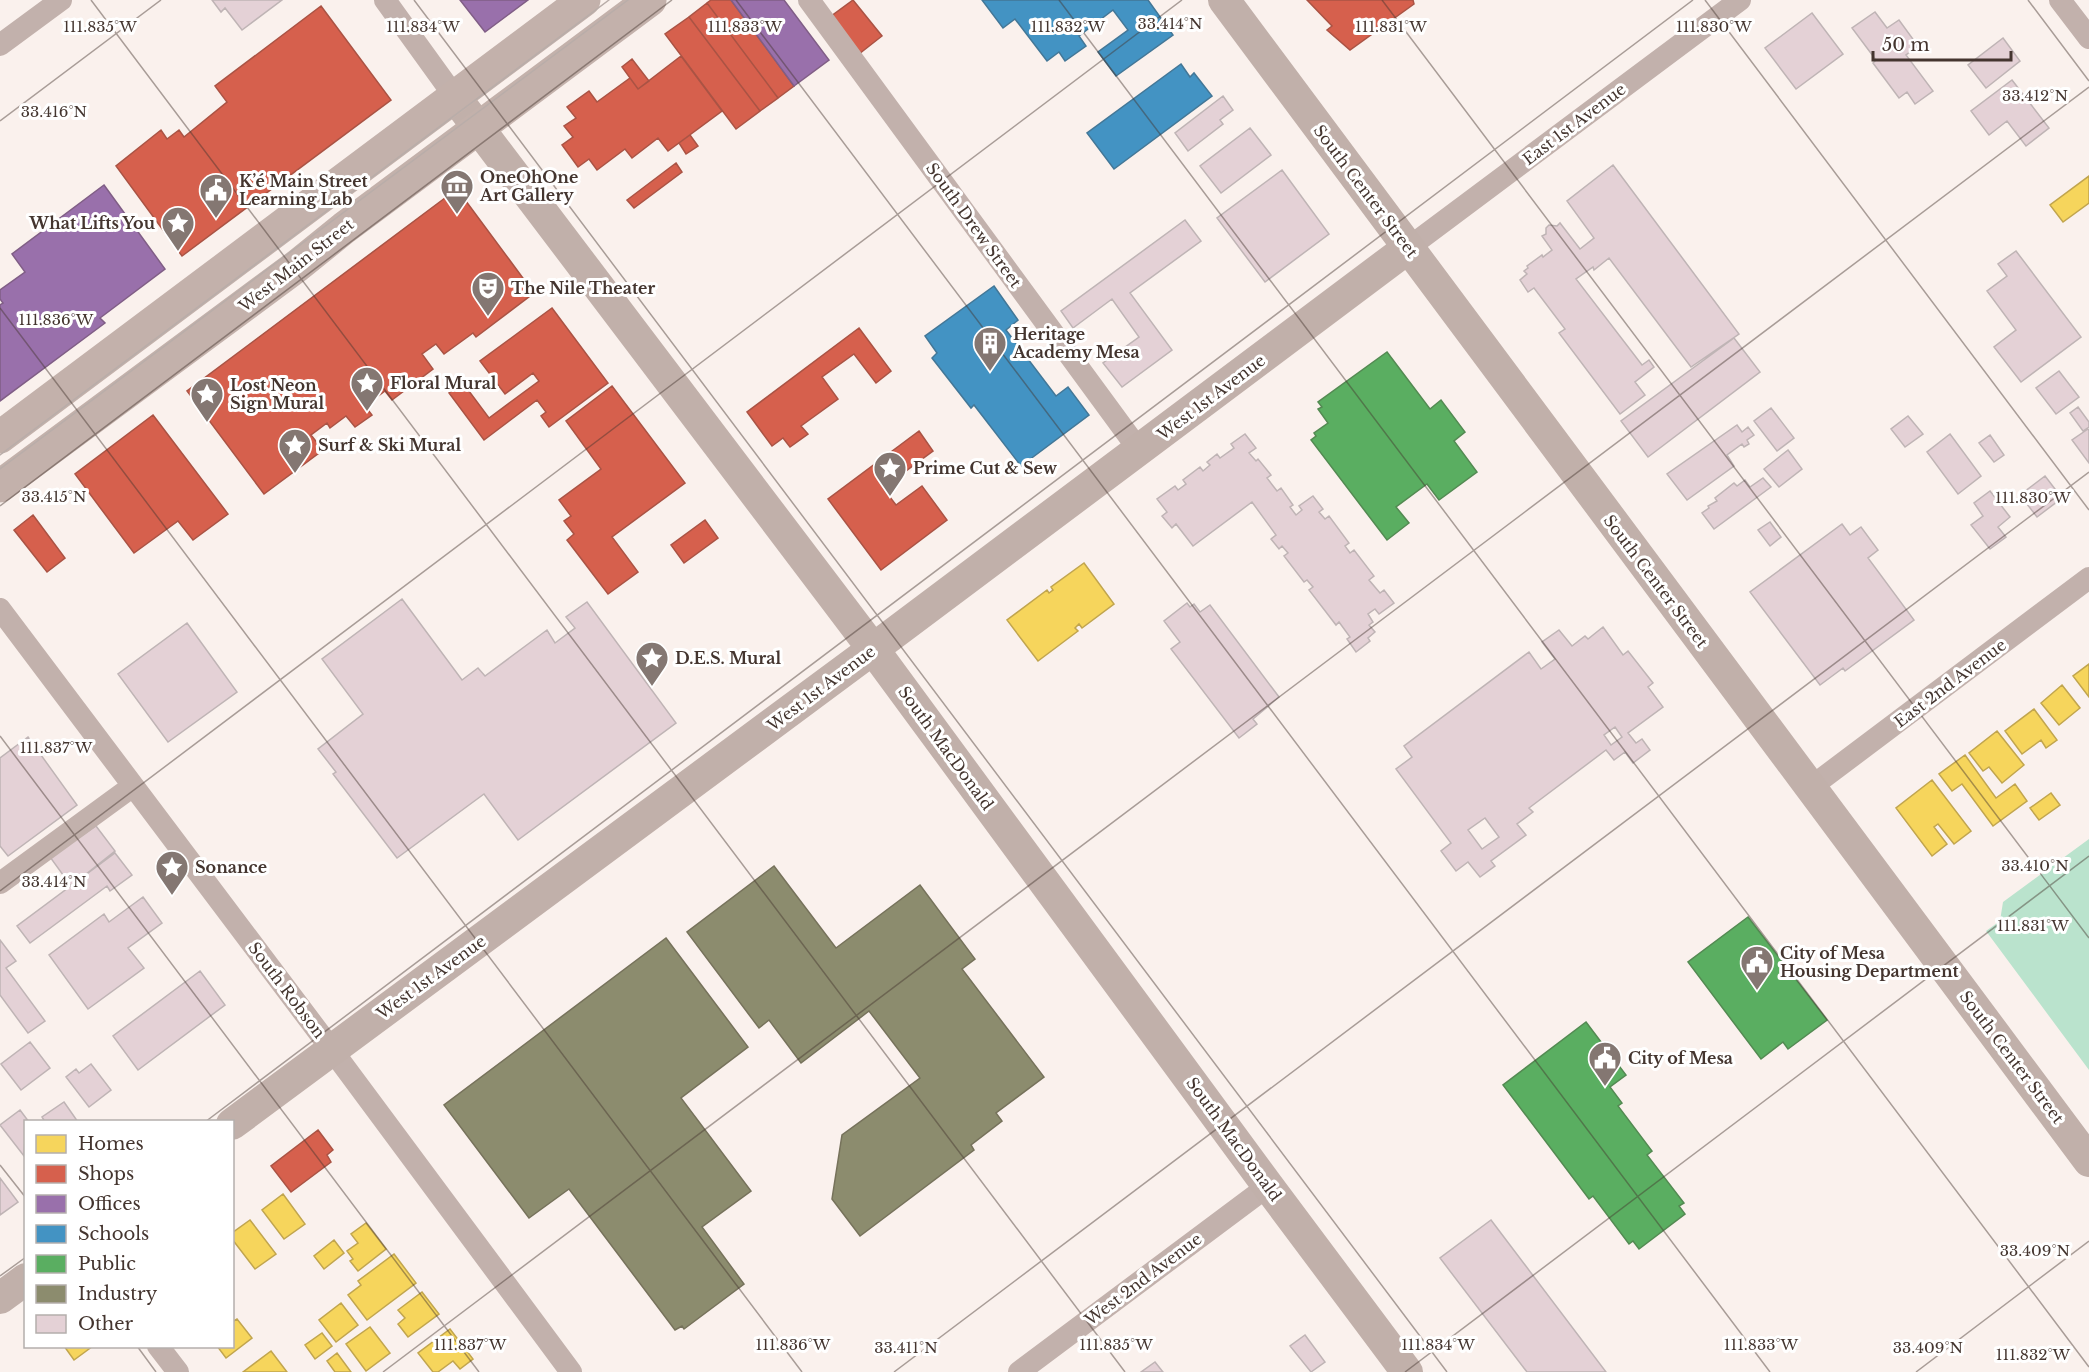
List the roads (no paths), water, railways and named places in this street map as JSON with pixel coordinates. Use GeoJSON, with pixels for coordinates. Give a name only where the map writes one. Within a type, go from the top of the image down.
{"type":"FeatureCollection","features":[{"type":"Feature","properties":{"kind":"main road"},"geometry":{"type":"LineString","coordinates":[[0,437],[584,0]]}},
{"type":"Feature","properties":{"kind":"main road","name":"West Main Street"},"geometry":{"type":"LineString","coordinates":[[0,486],[288,273],[478,127],[650,0]]}},
{"type":"Feature","properties":{"kind":"street"},"geometry":{"type":"LineString","coordinates":[[0,45],[61,0]]}},
{"type":"Feature","properties":{"kind":"street"},"geometry":{"type":"LineString","coordinates":[[385,0],[455,97]]}},
{"type":"Feature","properties":{"kind":"street","name":"South Drew Street"},"geometry":{"type":"LineString","coordinates":[[809,0],[1139,450]]}},
{"type":"Feature","properties":{"kind":"street","name":"South Center Street"},"geometry":{"type":"LineString","coordinates":[[1224,0],[2089,1161]]}},
{"type":"Feature","properties":{"kind":"street","name":"East 1st Avenue"},"geometry":{"type":"LineString","coordinates":[[1408,248],[1740,0]]}},
{"type":"Feature","properties":{"kind":"street"},"geometry":{"type":"LineString","coordinates":[[2060,0],[2089,38]]}},
{"type":"Feature","properties":{"kind":"street","name":"South MacDonald"},"geometry":{"type":"LineString","coordinates":[[455,97],[873,649],[1407,1372]]}},
{"type":"Feature","properties":{"kind":"street","name":"West 1st Avenue"},"geometry":{"type":"LineString","coordinates":[[234,1123],[873,649],[1408,248]]}},
{"type":"Feature","properties":{"kind":"street","name":"East 2nd Avenue"},"geometry":{"type":"LineString","coordinates":[[1811,788],[2089,578]]}},
{"type":"Feature","properties":{"kind":"street","name":"South Robson"},"geometry":{"type":"LineString","coordinates":[[0,609],[571,1372]]}},
{"type":"Feature","properties":{"kind":"street"},"geometry":{"type":"LineString","coordinates":[[0,883],[133,786]]}},
{"type":"Feature","properties":{"kind":"street","name":"West 2nd Avenue"},"geometry":{"type":"LineString","coordinates":[[1019,1372],[1268,1186]]}},
{"type":"Feature","properties":{"kind":"street"},"geometry":{"type":"LineString","coordinates":[[0,1298],[24,1280]]}},
{"type":"Feature","properties":{"kind":"street"},"geometry":{"type":"LineString","coordinates":[[159,1348],[178,1372]]}},
{"type":"Feature","properties":{"kind":"tram line"},"geometry":{"type":"LineString","coordinates":[[0,455],[609,0]]}},
{"type":"Feature","properties":{"kind":"tram line"},"geometry":{"type":"LineString","coordinates":[[0,469],[628,0]]}},
{"type":"Feature","properties":{"kind":"place","name":"OneOhOne Art Gallery"},"geometry":{"type":"Point","coordinates":[457,215]}},
{"type":"Feature","properties":{"kind":"place","name":"K’é Main Street Learning Lab"},"geometry":{"type":"Point","coordinates":[216,219]}},
{"type":"Feature","properties":{"kind":"place","name":"What Lifts You"},"geometry":{"type":"Point","coordinates":[178,252]}},
{"type":"Feature","properties":{"kind":"place","name":"The Nile Theater"},"geometry":{"type":"Point","coordinates":[488,317]}},
{"type":"Feature","properties":{"kind":"place","name":"Heritage Academy Mesa"},"geometry":{"type":"Point","coordinates":[990,372]}},
{"type":"Feature","properties":{"kind":"place","name":"Floral Mural"},"geometry":{"type":"Point","coordinates":[367,412]}},
{"type":"Feature","properties":{"kind":"place","name":"Lost Neon Sign Mural"},"geometry":{"type":"Point","coordinates":[207,423]}},
{"type":"Feature","properties":{"kind":"place","name":"Surf & Ski Mural"},"geometry":{"type":"Point","coordinates":[295,474]}},
{"type":"Feature","properties":{"kind":"place","name":"Prime Cut & Sew"},"geometry":{"type":"Point","coordinates":[890,497]}},
{"type":"Feature","properties":{"kind":"place","name":"D.E.S. Mural"},"geometry":{"type":"Point","coordinates":[652,687]}},
{"type":"Feature","properties":{"kind":"place","name":"Sonance"},"geometry":{"type":"Point","coordinates":[172,896]}},
{"type":"Feature","properties":{"kind":"place","name":"City of Mesa Housing Department"},"geometry":{"type":"Point","coordinates":[1757,991]}},
{"type":"Feature","properties":{"kind":"place","name":"City of Mesa"},"geometry":{"type":"Point","coordinates":[1605,1087]}}]}
